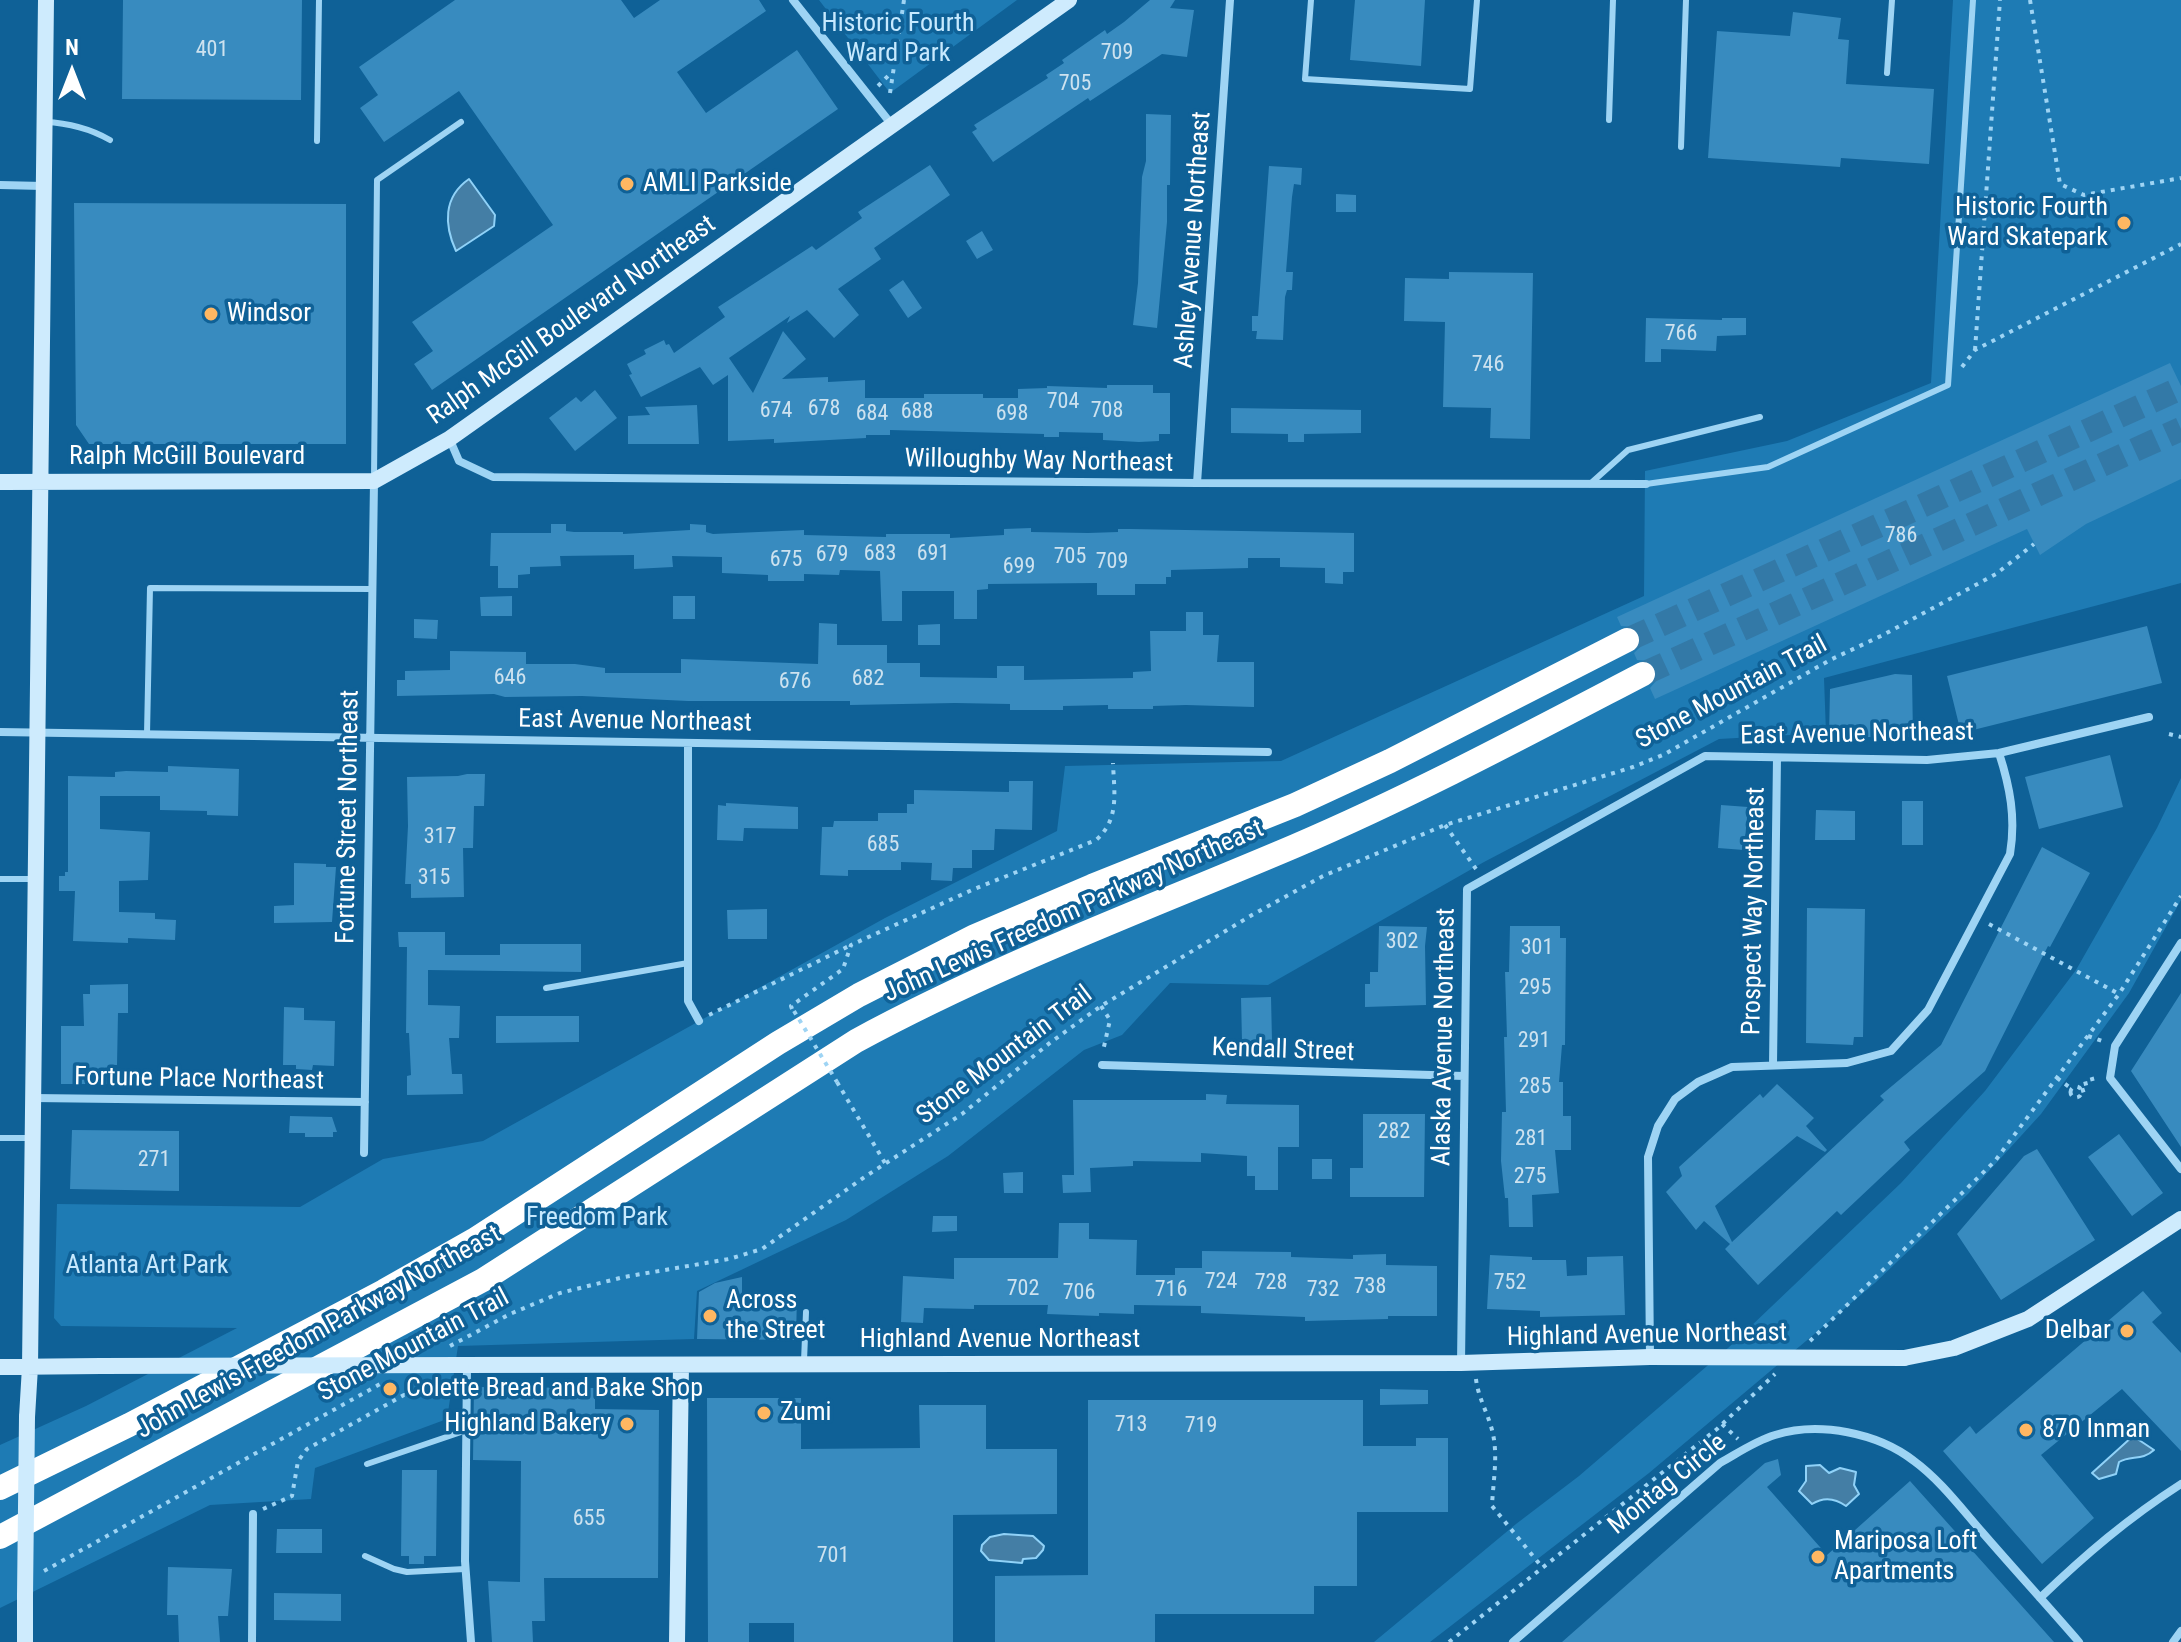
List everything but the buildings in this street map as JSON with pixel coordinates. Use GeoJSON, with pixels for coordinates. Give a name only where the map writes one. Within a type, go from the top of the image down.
{"type":"FeatureCollection","features":[{"type":"Feature","properties":{"kind":"highway","name":"John Lewis Freedom Parkway Northeast"},"geometry":{"type":"LineString","coordinates":[[0,1488],[129,1425],[440,1260],[778,1043],[859,995],[975,936],[1295,805],[1627,640]]}},
{"type":"Feature","properties":{"kind":"highway","name":"John Lewis Freedom Parkway Northeast"},"geometry":{"type":"LineString","coordinates":[[0,1537],[483,1280],[844,1049],[919,1007],[1103,923],[1382,807],[1643,674]]}},
{"type":"Feature","properties":{"kind":"main road"},"geometry":{"type":"LineString","coordinates":[[25,1642],[46,0]]}},
{"type":"Feature","properties":{"kind":"main road","name":"Ralph McGill Boulevard Northeast"},"geometry":{"type":"LineString","coordinates":[[374,481],[449,439],[1069,0]]}},
{"type":"Feature","properties":{"kind":"main road","name":"Ralph McGill Boulevard"},"geometry":{"type":"LineString","coordinates":[[0,482],[374,481]]}},
{"type":"Feature","properties":{"kind":"main road","name":"Highland Avenue Northeast"},"geometry":{"type":"LineString","coordinates":[[0,1367],[1461,1363],[1650,1357],[1904,1358],[1954,1348],[2028,1319],[2181,1219]]}},
{"type":"Feature","properties":{"kind":"main road"},"geometry":{"type":"LineString","coordinates":[[677,1642],[681,1365]]}},
{"type":"Feature","properties":{"kind":"street"},"geometry":{"type":"LineString","coordinates":[[793,0],[892,125]]}},
{"type":"Feature","properties":{"kind":"street","name":"Ashley Avenue Northeast"},"geometry":{"type":"LineString","coordinates":[[1197,483],[1230,0]]}},
{"type":"Feature","properties":{"kind":"street"},"geometry":{"type":"LineString","coordinates":[[0,185],[44,186]]}},
{"type":"Feature","properties":{"kind":"street","name":"Willoughby Way Northeast"},"geometry":{"type":"LineString","coordinates":[[449,439],[459,461],[493,477],[1646,484]]}},
{"type":"Feature","properties":{"kind":"street","name":"Fortune Street Northeast"},"geometry":{"type":"LineString","coordinates":[[364,1153],[374,481]]}},
{"type":"Feature","properties":{"kind":"street","name":"East Avenue Northeast"},"geometry":{"type":"LineString","coordinates":[[1705,756],[1927,760],[1999,753],[2149,717]]}},
{"type":"Feature","properties":{"kind":"street","name":"East Avenue Northeast"},"geometry":{"type":"LineString","coordinates":[[0,732],[1268,752]]}},
{"type":"Feature","properties":{"kind":"street"},"geometry":{"type":"LineString","coordinates":[[688,744],[688,1001],[699,1021]]}},
{"type":"Feature","properties":{"kind":"street"},"geometry":{"type":"LineString","coordinates":[[1650,1357],[1648,1157],[1658,1126],[1675,1099],[1698,1082],[1732,1067],[1847,1063],[1891,1051],[1928,1010],[2010,854],[2014,832],[2011,798],[1999,753]]}},
{"type":"Feature","properties":{"kind":"street","name":"Alaska Avenue Northeast"},"geometry":{"type":"LineString","coordinates":[[1461,1363],[1467,889],[1705,756]]}},
{"type":"Feature","properties":{"kind":"street","name":"Prospect Way Northeast"},"geometry":{"type":"LineString","coordinates":[[1773,1064],[1777,758]]}},
{"type":"Feature","properties":{"kind":"street"},"geometry":{"type":"LineString","coordinates":[[2181,943],[2115,1046],[2110,1078],[2181,1169]]}},
{"type":"Feature","properties":{"kind":"street","name":"Kendall Street"},"geometry":{"type":"LineString","coordinates":[[1102,1065],[1464,1076]]}},
{"type":"Feature","properties":{"kind":"street","name":"Fortune Place Northeast"},"geometry":{"type":"LineString","coordinates":[[33,1098],[365,1102]]}},
{"type":"Feature","properties":{"kind":"street"},"geometry":{"type":"LineString","coordinates":[[464,1365],[467,1430],[465,1569],[471,1642]]}},
{"type":"Feature","properties":{"kind":"street","name":"Montag Circle"},"geometry":{"type":"LineString","coordinates":[[1513,1642],[1720,1463],[1776,1434],[1800,1430],[1856,1434],[1882,1442],[1914,1461],[1954,1501],[2079,1642]]}},
{"type":"Feature","properties":{"kind":"street"},"geometry":{"type":"LineString","coordinates":[[2040,1598],[2134,1514],[2181,1484]]}},
{"type":"Feature","properties":{"kind":"street"},"geometry":{"type":"LineString","coordinates":[[252,1642],[253,1514]]}},
{"type":"Feature","properties":{"kind":"street"},"geometry":{"type":"LineString","coordinates":[[2173,1642],[2181,1631]]}},
{"type":"Feature","properties":{"kind":"lane"},"geometry":{"type":"LineString","coordinates":[[317,141],[319,0]]}},
{"type":"Feature","properties":{"kind":"lane"},"geometry":{"type":"LineString","coordinates":[[1311,0],[1305,79],[1470,89],[1477,0]]}},
{"type":"Feature","properties":{"kind":"lane"},"geometry":{"type":"LineString","coordinates":[[1609,120],[1613,0]]}},
{"type":"Feature","properties":{"kind":"lane"},"geometry":{"type":"LineString","coordinates":[[1681,147],[1686,0]]}},
{"type":"Feature","properties":{"kind":"lane"},"geometry":{"type":"LineString","coordinates":[[1887,73],[1892,0]]}},
{"type":"Feature","properties":{"kind":"lane"},"geometry":{"type":"LineString","coordinates":[[1646,484],[1768,467],[1948,385],[1973,0]]}},
{"type":"Feature","properties":{"kind":"lane"},"geometry":{"type":"LineString","coordinates":[[44,122],[65,123],[91,130],[110,140]]}},
{"type":"Feature","properties":{"kind":"lane"},"geometry":{"type":"LineString","coordinates":[[374,481],[377,180],[461,122]]}},
{"type":"Feature","properties":{"kind":"lane"},"geometry":{"type":"LineString","coordinates":[[1590,484],[1628,450],[1760,417]]}},
{"type":"Feature","properties":{"kind":"lane"},"geometry":{"type":"LineString","coordinates":[[147,734],[150,588],[372,589]]}},
{"type":"Feature","properties":{"kind":"lane"},"geometry":{"type":"LineString","coordinates":[[0,879],[36,879]]}},
{"type":"Feature","properties":{"kind":"lane"},"geometry":{"type":"LineString","coordinates":[[546,988],[688,963]]}},
{"type":"Feature","properties":{"kind":"lane"},"geometry":{"type":"LineString","coordinates":[[232,1100],[232,1111]]}},
{"type":"Feature","properties":{"kind":"lane"},"geometry":{"type":"LineString","coordinates":[[0,1138],[32,1138]]}},
{"type":"Feature","properties":{"kind":"lane"},"geometry":{"type":"LineString","coordinates":[[804,1365],[806,1312]]}},
{"type":"Feature","properties":{"kind":"lane"},"geometry":{"type":"LineString","coordinates":[[367,1464],[467,1430]]}},
{"type":"Feature","properties":{"kind":"lane"},"geometry":{"type":"LineString","coordinates":[[365,1556],[407,1572],[465,1569]]}},
{"type":"Feature","properties":{"kind":"path"},"geometry":{"type":"LineString","coordinates":[[890,93],[904,0]]}},
{"type":"Feature","properties":{"kind":"path"},"geometry":{"type":"LineString","coordinates":[[1975,350],[2000,0]]}},
{"type":"Feature","properties":{"kind":"path"},"geometry":{"type":"LineString","coordinates":[[2030,0],[2060,184],[2084,195],[2181,178]]}},
{"type":"Feature","properties":{"kind":"path"},"geometry":{"type":"LineString","coordinates":[[878,86],[892,72]]}},
{"type":"Feature","properties":{"kind":"path"},"geometry":{"type":"LineString","coordinates":[[1948,385],[1975,350],[2181,244]]}},
{"type":"Feature","properties":{"kind":"path","name":"Stone Mountain Trail"},"geometry":{"type":"LineString","coordinates":[[443,1350],[510,1314],[560,1293],[678,1265],[729,1259],[762,1249],[885,1163],[962,1114],[1101,1006],[1183,955],[1323,876],[1445,825],[1663,755],[1830,660],[1996,574],[2034,544]]}},
{"type":"Feature","properties":{"kind":"path"},"geometry":{"type":"LineString","coordinates":[[2169,734],[2181,737]]}},
{"type":"Feature","properties":{"kind":"path"},"geometry":{"type":"LineString","coordinates":[[699,1021],[783,976],[972,890],[1096,840],[1106,829],[1114,812],[1113,751]]}},
{"type":"Feature","properties":{"kind":"path"},"geometry":{"type":"LineString","coordinates":[[1445,825],[1484,880]]}},
{"type":"Feature","properties":{"kind":"path"},"geometry":{"type":"LineString","coordinates":[[1800,1350],[1995,1161],[2119,994],[2181,896]]}},
{"type":"Feature","properties":{"kind":"path"},"geometry":{"type":"LineString","coordinates":[[1977,917],[2119,994]]}},
{"type":"Feature","properties":{"kind":"path"},"geometry":{"type":"LineString","coordinates":[[851,945],[843,969],[791,1006],[885,1163]]}},
{"type":"Feature","properties":{"kind":"path"},"geometry":{"type":"LineString","coordinates":[[1101,1006],[1110,1020],[1102,1065]]}},
{"type":"Feature","properties":{"kind":"path"},"geometry":{"type":"LineString","coordinates":[[2057,1078],[2072,1089]]}},
{"type":"Feature","properties":{"kind":"path"},"geometry":{"type":"LineString","coordinates":[[2081,1091],[2087,1089],[2085,1081],[2104,1078]]}},
{"type":"Feature","properties":{"kind":"path"},"geometry":{"type":"LineString","coordinates":[[2072,1089],[2078,1087],[2081,1091]]}},
{"type":"Feature","properties":{"kind":"path"},"geometry":{"type":"LineString","coordinates":[[2072,1089],[2071,1094],[2075,1098],[2080,1096],[2081,1091]]}},
{"type":"Feature","properties":{"kind":"path"},"geometry":{"type":"LineString","coordinates":[[1449,1642],[1717,1429],[1778,1371]]}},
{"type":"Feature","properties":{"kind":"path","name":"Stone Mountain Trail"},"geometry":{"type":"LineString","coordinates":[[41,1572],[390,1379]]}},
{"type":"Feature","properties":{"kind":"path"},"geometry":{"type":"LineString","coordinates":[[1476,1379],[1494,1437],[1496,1461],[1492,1506],[1542,1567]]}},
{"type":"Feature","properties":{"kind":"path"},"geometry":{"type":"LineString","coordinates":[[253,1514],[292,1496],[298,1461],[307,1449],[404,1395],[443,1394],[448,1381]]}},
{"type":"Feature","properties":{"kind":"green space","name":"Historic Fourth Ward Park"},"geometry":{"type":"Polygon","coordinates":[[[819,0],[1017,0],[890,93],[819,0]]]}},
{"type":"Feature","properties":{"kind":"green space","name":"Freedom Park"},"geometry":{"type":"Polygon","coordinates":[[[1953,0],[2181,0],[2181,583],[1824,678],[1826,733],[1719,739],[1484,862],[1268,985],[1170,983],[1122,1035],[1084,1050],[948,1156],[846,1220],[697,1291],[694,1339],[458,1346],[447,1419],[315,1468],[311,1499],[210,1505],[0,1608],[0,1445],[86,1406],[237,1328],[61,1326],[54,1318],[57,1204],[300,1207],[383,1159],[483,1141],[885,918],[1057,831],[1065,766],[1281,761],[1644,596],[1645,471],[1787,441],[1931,383],[1953,0]]]}},
{"type":"Feature","properties":{"kind":"green space"},"geometry":{"type":"Polygon","coordinates":[[[2181,778],[2181,900],[2129,993],[2041,1114],[1968,1194],[1875,1283],[1649,1473],[1430,1642],[1374,1642],[1579,1476],[1728,1348],[1901,1183],[1985,1091],[2076,970],[2157,828],[2181,778]]]}},
{"type":"Feature","properties":{"kind":"shaded area"},"geometry":{"type":"Polygon","coordinates":[[[469,179],[495,215],[494,226],[456,251],[449,231],[448,212],[454,194],[469,179]]]}},
{"type":"Feature","properties":{"kind":"shaded area"},"geometry":{"type":"Polygon","coordinates":[[[2133,1436],[2154,1450],[2145,1456],[2119,1462],[2116,1474],[2099,1479],[2092,1473],[2133,1436]]]}},
{"type":"Feature","properties":{"kind":"shaded area"},"geometry":{"type":"Polygon","coordinates":[[[1820,1465],[1829,1473],[1840,1468],[1856,1472],[1854,1485],[1859,1494],[1846,1506],[1829,1499],[1812,1504],[1799,1491],[1806,1481],[1806,1466],[1820,1465]]]}},
{"type":"Feature","properties":{"kind":"shaded area"},"geometry":{"type":"Polygon","coordinates":[[[1004,1534],[1033,1536],[1044,1546],[1043,1550],[1036,1558],[1023,1559],[1022,1563],[989,1560],[981,1551],[982,1545],[990,1537],[1004,1534]]]}},
{"type":"Feature","properties":{"kind":"tunnel"},"geometry":{"type":"LineString","coordinates":[[1627,640],[2181,388]]}},
{"type":"Feature","properties":{"kind":"tunnel"},"geometry":{"type":"LineString","coordinates":[[1643,674],[2181,429]]}},
{"type":"Feature","properties":{"kind":"place","name":"AMLI Parkside"},"geometry":{"type":"Point","coordinates":[627,184]}},
{"type":"Feature","properties":{"kind":"place","name":"Historic Fourth Ward Skatepark"},"geometry":{"type":"Point","coordinates":[2124,223]}},
{"type":"Feature","properties":{"kind":"place","name":"Windsor"},"geometry":{"type":"Point","coordinates":[211,314]}},
{"type":"Feature","properties":{"kind":"place","name":"Across the Street"},"geometry":{"type":"Point","coordinates":[710,1316]}},
{"type":"Feature","properties":{"kind":"place","name":"Delbar"},"geometry":{"type":"Point","coordinates":[2127,1331]}},
{"type":"Feature","properties":{"kind":"place","name":"Colette Bread and Bake Shop"},"geometry":{"type":"Point","coordinates":[390,1389]}},
{"type":"Feature","properties":{"kind":"place","name":"Zumi"},"geometry":{"type":"Point","coordinates":[764,1413]}},
{"type":"Feature","properties":{"kind":"place","name":"Highland Bakery"},"geometry":{"type":"Point","coordinates":[627,1424]}},
{"type":"Feature","properties":{"kind":"place","name":"870 Inman"},"geometry":{"type":"Point","coordinates":[2026,1430]}},
{"type":"Feature","properties":{"kind":"place","name":"Mariposa Loft Apartments"},"geometry":{"type":"Point","coordinates":[1818,1557]}},
{"type":"Feature","properties":{"kind":"park label","name":"Atlanta Art Park"},"geometry":{"type":"Point","coordinates":[147,1266]}}]}
